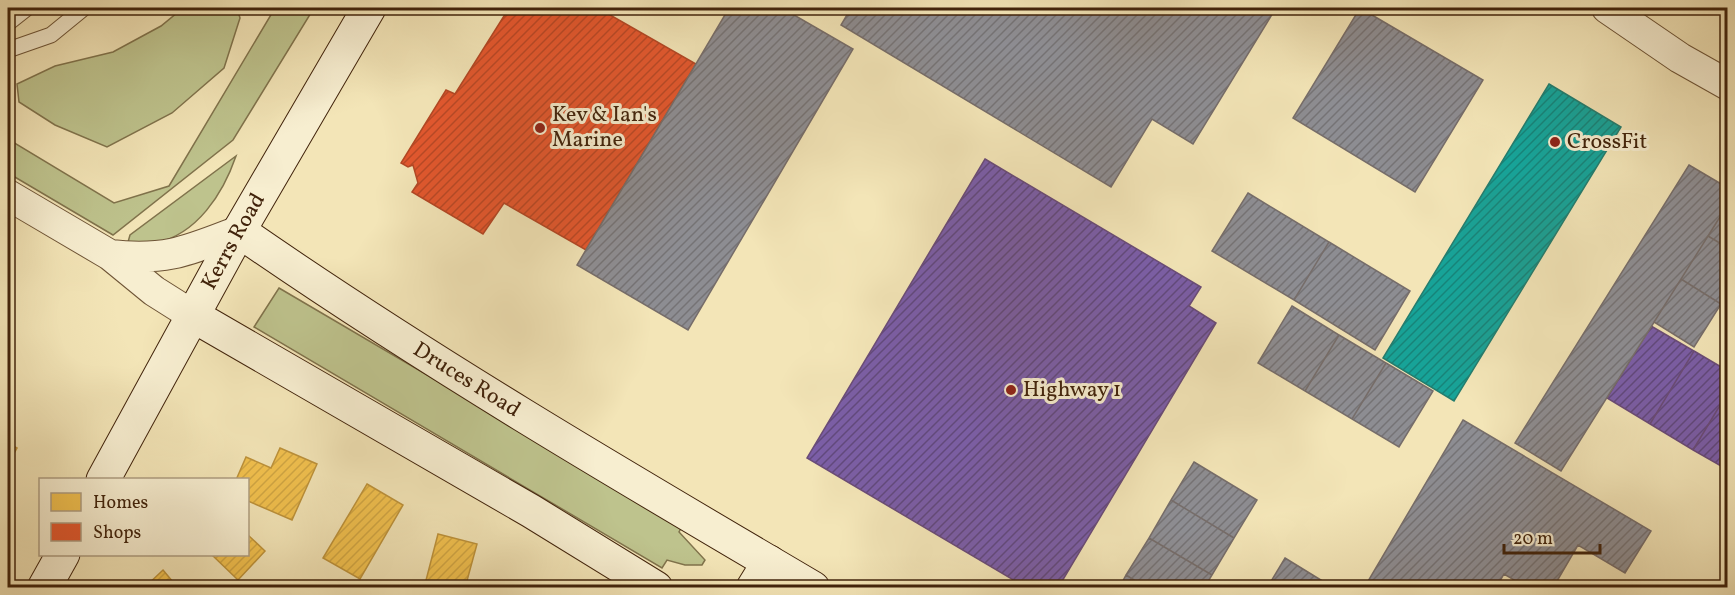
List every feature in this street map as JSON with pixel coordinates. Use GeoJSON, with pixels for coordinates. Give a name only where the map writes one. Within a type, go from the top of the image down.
{"type":"FeatureCollection","features":[{"type":"Feature","properties":{"kind":"main road","name":"Kerrs Road"},"geometry":{"type":"LineString","coordinates":[[104,478],[239,231],[369,8]]}},
{"type":"Feature","properties":{"kind":"main road","name":"Druces Road"},"geometry":{"type":"LineString","coordinates":[[239,231],[348,306],[761,575],[813,588]]}},
{"type":"Feature","properties":{"kind":"main road"},"geometry":{"type":"LineString","coordinates":[[192,315],[531,510],[656,588]]}},
{"type":"Feature","properties":{"kind":"main road"},"geometry":{"type":"LineString","coordinates":[[45,588],[62,556]]}},
{"type":"Feature","properties":{"kind":"street"},"geometry":{"type":"LineString","coordinates":[[1607,8],[1680,58],[1728,85]]}},
{"type":"Feature","properties":{"kind":"street"},"geometry":{"type":"LineString","coordinates":[[8,195],[110,255],[154,291],[192,315]]}},
{"type":"Feature","properties":{"kind":"street"},"geometry":{"type":"LineString","coordinates":[[110,255],[138,258],[182,254],[239,231]]}},
{"type":"Feature","properties":{"kind":"lane"},"geometry":{"type":"LineString","coordinates":[[8,23],[27,8]]}},
{"type":"Feature","properties":{"kind":"lane"},"geometry":{"type":"LineString","coordinates":[[8,50],[51,35],[84,8]]}},
{"type":"Feature","properties":{"kind":"green space"},"geometry":{"type":"Polygon","coordinates":[[[183,8],[237,8],[240,18],[224,68],[172,113],[107,147],[55,125],[19,102],[17,84],[55,66],[113,52],[161,26],[183,8]]]}},
{"type":"Feature","properties":{"kind":"green space"},"geometry":{"type":"Polygon","coordinates":[[[275,8],[314,8],[233,140],[113,235],[8,173],[8,139],[114,203],[169,186],[275,8]]]}},
{"type":"Feature","properties":{"kind":"green space"},"geometry":{"type":"Polygon","coordinates":[[[236,156],[216,198],[196,222],[171,238],[156,243],[128,242],[130,235],[236,156]]]}},
{"type":"Feature","properties":{"kind":"green space"},"geometry":{"type":"Polygon","coordinates":[[[279,288],[683,525],[679,532],[705,560],[702,565],[685,565],[667,560],[662,568],[254,327],[279,288]]]}},
{"type":"Feature","properties":{"kind":"building: Homes"},"geometry":{"type":"Polygon","coordinates":[[[8,443],[17,448],[8,464],[8,443]]]}},
{"type":"Feature","properties":{"kind":"building: Homes"},"geometry":{"type":"Polygon","coordinates":[[[280,448],[317,464],[292,520],[249,501],[249,478],[237,478],[246,457],[271,468],[280,448]]]}},
{"type":"Feature","properties":{"kind":"building: Homes"},"geometry":{"type":"Polygon","coordinates":[[[367,484],[403,505],[360,579],[323,558],[367,484]]]}},
{"type":"Feature","properties":{"kind":"building: Homes"},"geometry":{"type":"Polygon","coordinates":[[[438,534],[477,544],[465,588],[424,588],[438,534]]]}},
{"type":"Feature","properties":{"kind":"building: Homes"},"geometry":{"type":"Polygon","coordinates":[[[249,536],[265,551],[238,580],[213,556],[249,556],[249,536]]]}},
{"type":"Feature","properties":{"kind":"building: Homes"},"geometry":{"type":"Polygon","coordinates":[[[163,570],[178,588],[144,588],[163,570]]]}},
{"type":"Feature","properties":{"kind":"building: Shops","name":"Kev & Ian's Marine"},"geometry":{"type":"Polygon","coordinates":[[[509,8],[598,8],[696,64],[586,250],[504,203],[483,234],[412,192],[418,183],[413,165],[408,167],[401,163],[446,90],[455,94],[509,8]]]}},
{"type":"Feature","properties":{"kind":"building: Offices","name":"Highway 1"},"geometry":{"type":"Polygon","coordinates":[[[985,159],[1201,287],[1189,306],[1216,323],[1058,588],[1027,588],[807,458],[985,159]]]}},
{"type":"Feature","properties":{"kind":"building: Offices"},"geometry":{"type":"Polygon","coordinates":[[[1651,326],[1694,351],[1650,424],[1607,398],[1651,326]]]}},
{"type":"Feature","properties":{"kind":"building: Offices"},"geometry":{"type":"Polygon","coordinates":[[[1694,351],[1728,371],[1728,392],[1693,450],[1650,424],[1694,351]]]}},
{"type":"Feature","properties":{"kind":"building: Offices"},"geometry":{"type":"Polygon","coordinates":[[[1728,392],[1728,470],[1693,450],[1728,392]]]}},
{"type":"Feature","properties":{"kind":"building: Public"},"geometry":{"type":"Polygon","coordinates":[[[1549,84],[1621,127],[1454,401],[1383,358],[1549,84]]]}},
{"type":"Feature","properties":{"kind":"building: Industry"},"geometry":{"type":"Polygon","coordinates":[[[729,8],[782,8],[853,49],[688,330],[577,265],[729,8]]]}},
{"type":"Feature","properties":{"kind":"building: Industry"},"geometry":{"type":"Polygon","coordinates":[[[851,8],[1276,8],[1193,144],[1152,119],[1111,187],[841,25],[851,8]]]}},
{"type":"Feature","properties":{"kind":"building: Industry"},"geometry":{"type":"Polygon","coordinates":[[[1360,8],[1483,80],[1415,192],[1293,118],[1360,8]]]}},
{"type":"Feature","properties":{"kind":"building: Industry"},"geometry":{"type":"Polygon","coordinates":[[[1689,165],[1728,188],[1728,204],[1561,471],[1515,443],[1689,165]]]}},
{"type":"Feature","properties":{"kind":"building: Industry"},"geometry":{"type":"Polygon","coordinates":[[[1248,193],[1329,242],[1294,300],[1212,251],[1248,193]]]}},
{"type":"Feature","properties":{"kind":"building: Industry"},"geometry":{"type":"Polygon","coordinates":[[[1728,204],[1728,248],[1708,236],[1728,204]]]}},
{"type":"Feature","properties":{"kind":"building: Industry"},"geometry":{"type":"Polygon","coordinates":[[[1708,236],[1728,248],[1728,293],[1721,304],[1681,279],[1708,236]]]}},
{"type":"Feature","properties":{"kind":"building: Industry"},"geometry":{"type":"Polygon","coordinates":[[[1329,242],[1410,291],[1375,350],[1294,300],[1329,242]]]}},
{"type":"Feature","properties":{"kind":"building: Industry"},"geometry":{"type":"Polygon","coordinates":[[[1681,279],[1721,304],[1694,347],[1654,322],[1681,279]]]}},
{"type":"Feature","properties":{"kind":"building: Industry"},"geometry":{"type":"Polygon","coordinates":[[[1292,306],[1339,335],[1305,391],[1258,363],[1292,306]]]}},
{"type":"Feature","properties":{"kind":"building: Industry"},"geometry":{"type":"Polygon","coordinates":[[[1339,335],[1386,363],[1352,419],[1305,391],[1339,335]]]}},
{"type":"Feature","properties":{"kind":"building: Industry"},"geometry":{"type":"Polygon","coordinates":[[[1386,363],[1433,391],[1399,447],[1352,419],[1386,363]]]}},
{"type":"Feature","properties":{"kind":"building: Industry"},"geometry":{"type":"Polygon","coordinates":[[[1463,420],[1651,531],[1625,573],[1578,545],[1553,588],[1528,588],[1504,574],[1496,588],[1364,588],[1463,420]]]}},
{"type":"Feature","properties":{"kind":"building: Industry"},"geometry":{"type":"Polygon","coordinates":[[[1194,462],[1257,500],[1234,538],[1171,500],[1194,462]]]}},
{"type":"Feature","properties":{"kind":"building: Industry"},"geometry":{"type":"Polygon","coordinates":[[[1171,500],[1234,538],[1212,575],[1149,538],[1171,500]]]}},
{"type":"Feature","properties":{"kind":"building: Industry"},"geometry":{"type":"Polygon","coordinates":[[[1149,538],[1212,575],[1204,588],[1147,588],[1126,575],[1149,538]]]}},
{"type":"Feature","properties":{"kind":"building: Industry"},"geometry":{"type":"Polygon","coordinates":[[[1285,558],[1334,588],[1267,588],[1285,558]]]}},
{"type":"Feature","properties":{"kind":"building: Industry"},"geometry":{"type":"Polygon","coordinates":[[[1126,575],[1147,588],[1119,588],[1126,575]]]}},
{"type":"Feature","properties":{"kind":"place","name":"Kev & Ian's Marine"},"geometry":{"type":"Point","coordinates":[540,128]}},
{"type":"Feature","properties":{"kind":"place","name":"CrossFit"},"geometry":{"type":"Point","coordinates":[1555,142]}},
{"type":"Feature","properties":{"kind":"place","name":"Highway 1"},"geometry":{"type":"Point","coordinates":[1011,390]}}]}
